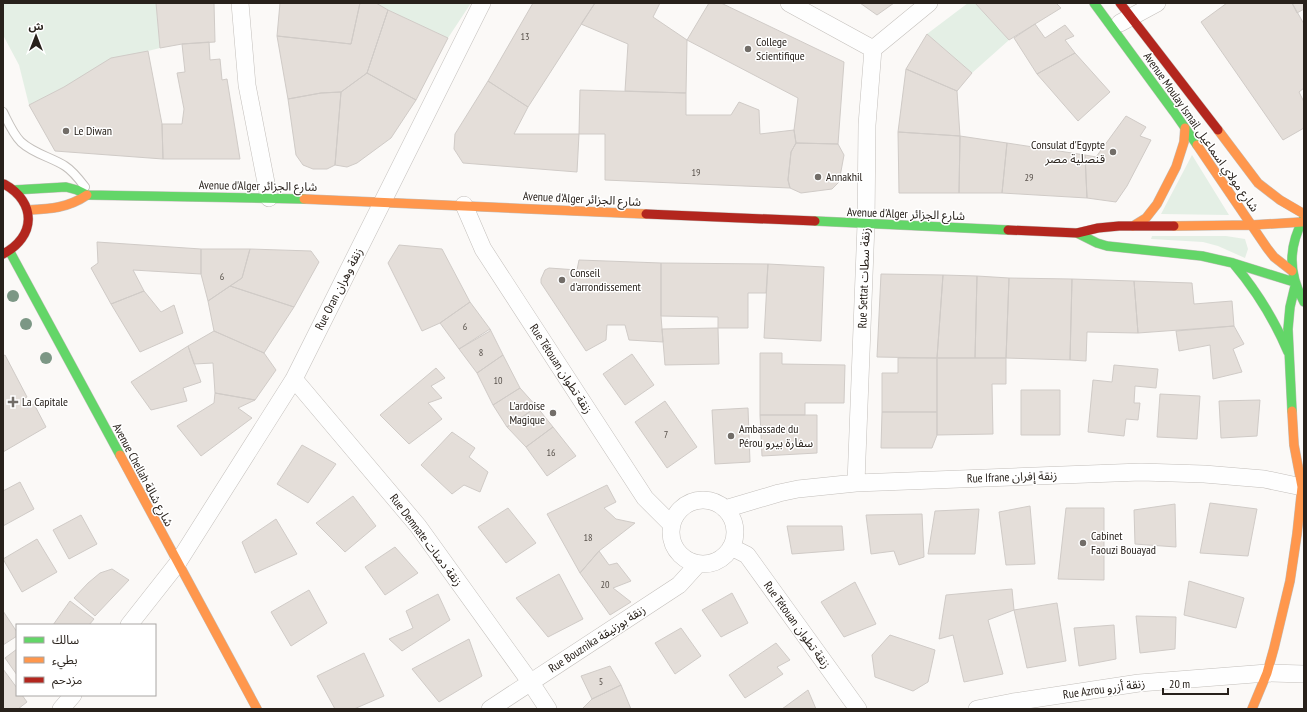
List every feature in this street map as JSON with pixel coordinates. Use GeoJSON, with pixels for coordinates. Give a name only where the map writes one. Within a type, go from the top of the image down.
{"type":"FeatureCollection","features":[{"type":"Feature","properties":{"kind":"main road","name":"Avenue Moulay Ismail شارع مولاي اسماعيل"},"geometry":{"type":"LineString","coordinates":[[1094,3],[1185,128],[1274,257],[1292,271]]}},
{"type":"Feature","properties":{"kind":"main road","name":"Avenue Moulay Ismail شارع مولاي اسماعيل"},"geometry":{"type":"LineString","coordinates":[[1120,3],[1258,183],[1303,218]]}},
{"type":"Feature","properties":{"kind":"main road"},"geometry":{"type":"LineString","coordinates":[[1133,226],[1146,218],[1157,204],[1176,167],[1184,142],[1185,128]]}},
{"type":"Feature","properties":{"kind":"main road"},"geometry":{"type":"LineString","coordinates":[[3,176],[9,187],[23,199],[28,210],[30,223],[27,232],[18,247],[6,253]]}},
{"type":"Feature","properties":{"kind":"main road","name":"Avenue d'Alger شارع الجزائر"},"geometry":{"type":"LineString","coordinates":[[9,187],[66,187],[89,195],[269,198],[464,205],[1077,233],[1098,228],[1133,226],[1252,225],[1303,218]]}},
{"type":"Feature","properties":{"kind":"main road"},"geometry":{"type":"LineString","coordinates":[[28,210],[67,207],[89,195]]}},
{"type":"Feature","properties":{"kind":"main road"},"geometry":{"type":"LineString","coordinates":[[1303,218],[1293,246],[1291,258],[1295,284],[1304,302]]}},
{"type":"Feature","properties":{"kind":"main road","name":"Avenue d'Alger شارع الجزائر"},"geometry":{"type":"LineString","coordinates":[[1077,233],[1097,243],[1107,246],[1190,254],[1233,263],[1295,284]]}},
{"type":"Feature","properties":{"kind":"main road","name":"Avenue Chellah شارع شالة"},"geometry":{"type":"LineString","coordinates":[[6,253],[257,709]]}},
{"type":"Feature","properties":{"kind":"main road"},"geometry":{"type":"LineString","coordinates":[[1233,263],[1260,296],[1274,320],[1288,352]]}},
{"type":"Feature","properties":{"kind":"main road"},"geometry":{"type":"LineString","coordinates":[[1252,709],[1267,673],[1290,581],[1303,484],[1294,445],[1288,352],[1290,307],[1295,284]]}},
{"type":"Feature","properties":{"kind":"street"},"geometry":{"type":"LineString","coordinates":[[240,3],[247,85],[269,198]]}},
{"type":"Feature","properties":{"kind":"street","name":"Rue Oran زنقة وهران"},"geometry":{"type":"LineString","coordinates":[[130,624],[177,564],[294,379],[482,3]]}},
{"type":"Feature","properties":{"kind":"street"},"geometry":{"type":"LineString","coordinates":[[789,3],[873,49],[929,3]]}},
{"type":"Feature","properties":{"kind":"street"},"geometry":{"type":"LineString","coordinates":[[1112,28],[1156,3]]}},
{"type":"Feature","properties":{"kind":"street","name":"Rue Settat زنقة سطات"},"geometry":{"type":"LineString","coordinates":[[856,483],[866,224],[867,125],[873,49]]}},
{"type":"Feature","properties":{"kind":"street","name":"Rue Tétouan زنقة تطوان"},"geometry":{"type":"LineString","coordinates":[[464,205],[483,248],[641,492],[645,498],[672,524]]}},
{"type":"Feature","properties":{"kind":"street","name":"Rue Demnate زنقة دمنات"},"geometry":{"type":"LineString","coordinates":[[294,379],[418,526],[548,709]]}},
{"type":"Feature","properties":{"kind":"street","name":"Rue Ifrane زنقة إفران"},"geometry":{"type":"LineString","coordinates":[[725,509],[798,489],[856,483],[1141,472],[1204,474],[1303,484]]}},
{"type":"Feature","properties":{"kind":"street"},"geometry":{"type":"LineString","coordinates":[[705,501],[716,503],[725,509],[731,517],[735,537],[732,547],[725,555],[716,561],[706,564],[698,564],[690,562],[677,551],[673,544],[671,535],[672,524],[676,515],[684,507],[694,502],[705,501]]}},
{"type":"Feature","properties":{"kind":"street","name":"Rue Tétouan زنقة تطوان"},"geometry":{"type":"LineString","coordinates":[[732,547],[748,555],[858,709]]}},
{"type":"Feature","properties":{"kind":"street","name":"Rue Bouznika زنقة بوزنيقة"},"geometry":{"type":"LineString","coordinates":[[490,709],[679,585],[698,564]]}},
{"type":"Feature","properties":{"kind":"street","name":"Rue Azrou زنقة أزرو"},"geometry":{"type":"LineString","coordinates":[[977,709],[1013,702],[1139,683],[1267,673],[1304,674]]}},
{"type":"Feature","properties":{"kind":"street"},"geometry":{"type":"LineString","coordinates":[[61,709],[71,696]]}},
{"type":"Feature","properties":{"kind":"lane"},"geometry":{"type":"LineString","coordinates":[[3,112],[15,135],[21,142],[36,152],[66,166],[76,175],[89,195]]}},
{"type":"Feature","properties":{"kind":"shaded area"},"geometry":{"type":"Polygon","coordinates":[[[3,3],[156,3],[160,48],[148,51],[64,87],[29,105],[19,65],[3,35],[3,3]]]}},
{"type":"Feature","properties":{"kind":"shaded area"},"geometry":{"type":"Polygon","coordinates":[[[376,3],[471,3],[448,38],[376,3]]]}},
{"type":"Feature","properties":{"kind":"shaded area"},"geometry":{"type":"Polygon","coordinates":[[[968,3],[975,3],[1009,40],[972,73],[927,34],[968,3]]]}},
{"type":"Feature","properties":{"kind":"shaded area"},"geometry":{"type":"Polygon","coordinates":[[[1192,155],[1229,215],[1161,214],[1192,155]]]}},
{"type":"Feature","properties":{"kind":"shaded area"},"geometry":{"type":"Polygon","coordinates":[[[1152,236],[1226,236],[1245,239],[1248,249],[1245,258],[1218,246],[1203,242],[1151,239],[1152,236]]]}},
{"type":"Feature","properties":{"kind":"building"},"geometry":{"type":"Polygon","coordinates":[[[156,3],[214,3],[215,42],[182,44],[160,48],[156,3]]]}},
{"type":"Feature","properties":{"kind":"building"},"geometry":{"type":"Polygon","coordinates":[[[280,3],[360,3],[351,44],[277,36],[280,3]]]}},
{"type":"Feature","properties":{"kind":"building"},"geometry":{"type":"Polygon","coordinates":[[[360,3],[376,3],[388,10],[367,73],[341,92],[321,93],[288,99],[277,36],[351,44],[360,3]]]}},
{"type":"Feature","properties":{"kind":"building"},"geometry":{"type":"Polygon","coordinates":[[[533,3],[595,3],[528,107],[488,81],[533,3]]]}},
{"type":"Feature","properties":{"kind":"building"},"geometry":{"type":"Polygon","coordinates":[[[595,3],[660,3],[653,17],[687,40],[686,93],[625,91],[628,44],[581,24],[595,3]]]}},
{"type":"Feature","properties":{"kind":"building"},"geometry":{"type":"Polygon","coordinates":[[[709,3],[721,3],[844,62],[838,144],[796,143],[794,130],[798,98],[687,40],[709,3]]]}},
{"type":"Feature","properties":{"kind":"building"},"geometry":{"type":"Polygon","coordinates":[[[860,3],[894,3],[877,15],[860,3]]]}},
{"type":"Feature","properties":{"kind":"building"},"geometry":{"type":"Polygon","coordinates":[[[975,3],[1056,3],[1061,8],[1009,40],[975,3]]]}},
{"type":"Feature","properties":{"kind":"building"},"geometry":{"type":"Polygon","coordinates":[[[1227,3],[1292,3],[1304,24],[1304,88],[1299,92],[1304,102],[1304,128],[1283,140],[1201,22],[1227,3]]]}},
{"type":"Feature","properties":{"kind":"building"},"geometry":{"type":"Polygon","coordinates":[[[1292,3],[1304,3],[1304,9],[1297,13],[1292,3]]]}},
{"type":"Feature","properties":{"kind":"building"},"geometry":{"type":"Polygon","coordinates":[[[388,10],[448,38],[416,100],[367,73],[388,10]]]}},
{"type":"Feature","properties":{"kind":"building"},"geometry":{"type":"Polygon","coordinates":[[[1035,24],[1045,38],[1065,25],[1074,36],[1065,40],[1075,53],[1037,74],[1014,38],[1035,24]]]}},
{"type":"Feature","properties":{"kind":"building"},"geometry":{"type":"Polygon","coordinates":[[[927,34],[972,73],[957,91],[906,69],[927,34]]]}},
{"type":"Feature","properties":{"kind":"building"},"geometry":{"type":"Polygon","coordinates":[[[209,42],[210,60],[220,59],[222,80],[227,79],[240,159],[163,159],[162,124],[182,124],[184,109],[177,73],[185,72],[182,44],[209,42]]]}},
{"type":"Feature","properties":{"kind":"building"},"geometry":{"type":"Polygon","coordinates":[[[148,51],[162,124],[163,159],[55,151],[29,105],[64,87],[111,58],[148,51]]]}},
{"type":"Feature","properties":{"kind":"building"},"geometry":{"type":"Polygon","coordinates":[[[1075,53],[1110,92],[1078,121],[1037,74],[1075,53]]]}},
{"type":"Feature","properties":{"kind":"building"},"geometry":{"type":"Polygon","coordinates":[[[906,69],[957,91],[960,136],[898,132],[906,69]]]}},
{"type":"Feature","properties":{"kind":"building"},"geometry":{"type":"Polygon","coordinates":[[[367,73],[416,100],[391,138],[357,163],[347,167],[335,165],[341,92],[367,73]]]}},
{"type":"Feature","properties":{"kind":"building"},"geometry":{"type":"Polygon","coordinates":[[[488,81],[528,107],[514,134],[579,134],[577,172],[463,163],[454,149],[455,134],[488,81]]]}},
{"type":"Feature","properties":{"kind":"building"},"geometry":{"type":"Polygon","coordinates":[[[580,90],[686,93],[686,115],[731,115],[739,102],[759,110],[760,134],[794,130],[796,143],[791,152],[788,180],[790,188],[605,180],[605,134],[579,134],[580,90]]]}},
{"type":"Feature","properties":{"kind":"building"},"geometry":{"type":"Polygon","coordinates":[[[341,92],[335,165],[327,169],[313,169],[303,165],[296,155],[288,99],[321,93],[341,92]]]}},
{"type":"Feature","properties":{"kind":"building"},"geometry":{"type":"Polygon","coordinates":[[[1126,116],[1146,127],[1140,136],[1151,140],[1127,186],[1116,202],[1087,198],[1085,155],[1096,157],[1126,116]]]}},
{"type":"Feature","properties":{"kind":"building"},"geometry":{"type":"Polygon","coordinates":[[[898,132],[960,136],[959,193],[899,193],[898,132]]]}},
{"type":"Feature","properties":{"kind":"building"},"geometry":{"type":"Polygon","coordinates":[[[960,136],[1007,143],[1002,193],[959,193],[960,136]]]}},
{"type":"Feature","properties":{"kind":"building"},"geometry":{"type":"Polygon","coordinates":[[[796,143],[838,144],[844,155],[839,182],[832,189],[801,193],[790,188],[788,180],[791,152],[796,143]]]}},
{"type":"Feature","properties":{"kind":"building"},"geometry":{"type":"Polygon","coordinates":[[[1007,143],[1085,155],[1087,198],[1002,193],[1007,143]]]}},
{"type":"Feature","properties":{"kind":"building"},"geometry":{"type":"Polygon","coordinates":[[[97,242],[201,249],[201,274],[133,270],[144,291],[111,304],[91,268],[98,263],[97,242]]]}},
{"type":"Feature","properties":{"kind":"building"},"geometry":{"type":"Polygon","coordinates":[[[399,245],[442,249],[470,302],[440,323],[422,331],[388,263],[399,245]]]}},
{"type":"Feature","properties":{"kind":"building"},"geometry":{"type":"Polygon","coordinates":[[[201,249],[250,249],[242,278],[208,301],[201,274],[201,249]]]}},
{"type":"Feature","properties":{"kind":"building"},"geometry":{"type":"Polygon","coordinates":[[[250,249],[311,251],[319,262],[294,307],[230,286],[242,278],[250,249]]]}},
{"type":"Feature","properties":{"kind":"building"},"geometry":{"type":"Polygon","coordinates":[[[579,260],[661,263],[661,316],[663,342],[629,340],[625,325],[607,325],[606,340],[586,351],[541,283],[545,270],[549,268],[577,270],[579,260]]]}},
{"type":"Feature","properties":{"kind":"building"},"geometry":{"type":"Polygon","coordinates":[[[661,263],[768,264],[766,293],[748,293],[748,328],[718,328],[718,317],[661,316],[661,263]]]}},
{"type":"Feature","properties":{"kind":"building"},"geometry":{"type":"Polygon","coordinates":[[[768,264],[824,267],[821,341],[764,338],[768,264]]]}},
{"type":"Feature","properties":{"kind":"building"},"geometry":{"type":"Polygon","coordinates":[[[881,274],[943,275],[937,358],[877,357],[881,274]]]}},
{"type":"Feature","properties":{"kind":"building"},"geometry":{"type":"Polygon","coordinates":[[[943,275],[977,276],[975,358],[937,358],[943,275]]]}},
{"type":"Feature","properties":{"kind":"building"},"geometry":{"type":"Polygon","coordinates":[[[977,276],[1009,278],[1006,358],[975,358],[977,276]]]}},
{"type":"Feature","properties":{"kind":"building"},"geometry":{"type":"Polygon","coordinates":[[[1009,278],[1072,279],[1070,360],[1006,358],[1009,278]]]}},
{"type":"Feature","properties":{"kind":"building"},"geometry":{"type":"Polygon","coordinates":[[[1072,279],[1134,281],[1138,333],[1087,332],[1086,361],[1070,360],[1072,279]]]}},
{"type":"Feature","properties":{"kind":"building"},"geometry":{"type":"Polygon","coordinates":[[[1134,281],[1192,283],[1194,304],[1232,301],[1234,326],[1138,333],[1134,281]]]}},
{"type":"Feature","properties":{"kind":"building"},"geometry":{"type":"Polygon","coordinates":[[[230,286],[294,307],[264,353],[214,331],[208,301],[230,286]]]}},
{"type":"Feature","properties":{"kind":"building"},"geometry":{"type":"Polygon","coordinates":[[[144,291],[161,312],[174,305],[183,333],[140,352],[111,304],[144,291]]]}},
{"type":"Feature","properties":{"kind":"building"},"geometry":{"type":"Polygon","coordinates":[[[470,302],[490,329],[459,349],[440,323],[470,302]]]}},
{"type":"Feature","properties":{"kind":"building"},"geometry":{"type":"Polygon","coordinates":[[[1234,326],[1244,344],[1233,349],[1242,372],[1213,379],[1210,345],[1179,351],[1176,331],[1234,326]]]}},
{"type":"Feature","properties":{"kind":"building"},"geometry":{"type":"Polygon","coordinates":[[[718,328],[719,364],[665,365],[662,329],[718,328]]]}},
{"type":"Feature","properties":{"kind":"building"},"geometry":{"type":"Polygon","coordinates":[[[490,329],[503,355],[477,373],[459,349],[490,331],[490,329]]]}},
{"type":"Feature","properties":{"kind":"building"},"geometry":{"type":"Polygon","coordinates":[[[214,331],[264,353],[276,370],[255,400],[215,393],[213,363],[194,364],[188,346],[214,331]]]}},
{"type":"Feature","properties":{"kind":"building"},"geometry":{"type":"Polygon","coordinates":[[[188,346],[201,382],[183,388],[187,401],[151,410],[131,382],[188,346]]]}},
{"type":"Feature","properties":{"kind":"building"},"geometry":{"type":"Polygon","coordinates":[[[760,353],[782,353],[782,364],[845,365],[844,403],[805,403],[805,415],[760,415],[760,353]]]}},
{"type":"Feature","properties":{"kind":"building"},"geometry":{"type":"Polygon","coordinates":[[[632,354],[654,385],[625,405],[603,374],[632,354]]]}},
{"type":"Feature","properties":{"kind":"building","name":"La Capitale"},"geometry":{"type":"Polygon","coordinates":[[[5,355],[27,397],[21,400],[27,408],[34,404],[46,427],[3,452],[3,356],[5,355]]]}},
{"type":"Feature","properties":{"kind":"building"},"geometry":{"type":"Polygon","coordinates":[[[503,355],[520,388],[493,405],[477,373],[503,355]]]}},
{"type":"Feature","properties":{"kind":"building"},"geometry":{"type":"Polygon","coordinates":[[[898,358],[937,358],[937,412],[882,412],[882,373],[898,373],[898,358]]]}},
{"type":"Feature","properties":{"kind":"building"},"geometry":{"type":"Polygon","coordinates":[[[937,358],[1006,358],[1006,384],[992,384],[993,434],[937,435],[937,358]]]}},
{"type":"Feature","properties":{"kind":"building"},"geometry":{"type":"Polygon","coordinates":[[[1114,365],[1158,369],[1156,388],[1135,386],[1134,403],[1140,403],[1138,420],[1126,419],[1124,436],[1088,432],[1093,380],[1112,382],[1114,365]]]}},
{"type":"Feature","properties":{"kind":"building"},"geometry":{"type":"Polygon","coordinates":[[[436,368],[445,378],[431,386],[442,398],[428,403],[442,419],[409,444],[380,415],[436,368]]]}},
{"type":"Feature","properties":{"kind":"building"},"geometry":{"type":"Polygon","coordinates":[[[520,388],[537,407],[507,427],[493,405],[520,388]]]}},
{"type":"Feature","properties":{"kind":"building"},"geometry":{"type":"Polygon","coordinates":[[[1021,390],[1060,390],[1060,435],[1021,435],[1021,390]]]}},
{"type":"Feature","properties":{"kind":"building"},"geometry":{"type":"Polygon","coordinates":[[[215,393],[255,400],[238,408],[252,418],[201,456],[177,426],[214,403],[215,393]]]}},
{"type":"Feature","properties":{"kind":"building"},"geometry":{"type":"Polygon","coordinates":[[[1160,394],[1200,396],[1197,439],[1157,437],[1160,394]]]}},
{"type":"Feature","properties":{"kind":"building"},"geometry":{"type":"Polygon","coordinates":[[[1260,400],[1257,436],[1221,438],[1219,401],[1260,400]]]}},
{"type":"Feature","properties":{"kind":"building"},"geometry":{"type":"Polygon","coordinates":[[[665,401],[697,447],[667,468],[635,422],[665,401]]]}},
{"type":"Feature","properties":{"kind":"building"},"geometry":{"type":"Polygon","coordinates":[[[537,407],[553,427],[526,447],[507,427],[537,407]]]}},
{"type":"Feature","properties":{"kind":"building","name":"Ambassade du Pérou سفارة بيرو"},"geometry":{"type":"Polygon","coordinates":[[[748,408],[750,462],[715,464],[712,410],[748,408]]]}},
{"type":"Feature","properties":{"kind":"building"},"geometry":{"type":"Polygon","coordinates":[[[882,412],[937,412],[937,435],[932,448],[881,448],[882,412]]]}},
{"type":"Feature","properties":{"kind":"building"},"geometry":{"type":"Polygon","coordinates":[[[760,415],[817,415],[817,453],[762,456],[760,415]]]}},
{"type":"Feature","properties":{"kind":"building"},"geometry":{"type":"Polygon","coordinates":[[[553,427],[576,456],[547,476],[526,447],[553,427]]]}},
{"type":"Feature","properties":{"kind":"building"},"geometry":{"type":"Polygon","coordinates":[[[452,432],[475,448],[469,457],[488,472],[480,492],[464,485],[452,494],[421,465],[452,432]]]}},
{"type":"Feature","properties":{"kind":"building"},"geometry":{"type":"Polygon","coordinates":[[[302,445],[336,464],[308,503],[277,484],[302,445]]]}},
{"type":"Feature","properties":{"kind":"building"},"geometry":{"type":"Polygon","coordinates":[[[20,482],[34,509],[3,526],[3,491],[20,482]]]}},
{"type":"Feature","properties":{"kind":"building"},"geometry":{"type":"Polygon","coordinates":[[[607,485],[616,502],[604,508],[616,519],[635,523],[599,551],[580,573],[547,514],[607,485]]]}},
{"type":"Feature","properties":{"kind":"building"},"geometry":{"type":"Polygon","coordinates":[[[353,496],[376,526],[345,552],[316,523],[353,496]]]}},
{"type":"Feature","properties":{"kind":"building"},"geometry":{"type":"Polygon","coordinates":[[[1210,503],[1257,509],[1248,556],[1200,553],[1210,503]]]}},
{"type":"Feature","properties":{"kind":"building"},"geometry":{"type":"Polygon","coordinates":[[[1175,504],[1176,547],[1135,544],[1134,510],[1175,504]]]}},
{"type":"Feature","properties":{"kind":"building"},"geometry":{"type":"Polygon","coordinates":[[[1030,506],[1035,564],[1006,565],[999,512],[1030,506]]]}},
{"type":"Feature","properties":{"kind":"building"},"geometry":{"type":"Polygon","coordinates":[[[508,508],[536,543],[506,563],[478,527],[508,508]]]}},
{"type":"Feature","properties":{"kind":"building","name":"Cabinet Faouzi Bouayad"},"geometry":{"type":"Polygon","coordinates":[[[1066,508],[1104,508],[1104,580],[1058,579],[1066,508]]]}},
{"type":"Feature","properties":{"kind":"building"},"geometry":{"type":"Polygon","coordinates":[[[979,509],[975,554],[928,554],[935,511],[979,509]]]}},
{"type":"Feature","properties":{"kind":"building"},"geometry":{"type":"Polygon","coordinates":[[[922,514],[924,557],[899,565],[894,551],[871,554],[866,515],[922,514]]]}},
{"type":"Feature","properties":{"kind":"building"},"geometry":{"type":"Polygon","coordinates":[[[81,515],[97,544],[69,559],[53,530],[81,515]]]}},
{"type":"Feature","properties":{"kind":"building"},"geometry":{"type":"Polygon","coordinates":[[[276,519],[297,554],[255,573],[242,542],[276,519]]]}},
{"type":"Feature","properties":{"kind":"building"},"geometry":{"type":"Polygon","coordinates":[[[787,526],[842,526],[844,550],[792,554],[787,526]]]}},
{"type":"Feature","properties":{"kind":"building"},"geometry":{"type":"Polygon","coordinates":[[[37,539],[57,572],[22,592],[3,559],[37,539]]]}},
{"type":"Feature","properties":{"kind":"building"},"geometry":{"type":"Polygon","coordinates":[[[395,547],[418,573],[385,595],[365,567],[395,547]]]}},
{"type":"Feature","properties":{"kind":"building"},"geometry":{"type":"Polygon","coordinates":[[[599,551],[609,565],[617,563],[631,581],[613,588],[631,602],[610,615],[580,573],[599,551]]]}},
{"type":"Feature","properties":{"kind":"building"},"geometry":{"type":"Polygon","coordinates":[[[112,569],[129,580],[95,616],[74,598],[100,573],[112,569]]]}},
{"type":"Feature","properties":{"kind":"building"},"geometry":{"type":"Polygon","coordinates":[[[559,574],[583,619],[548,637],[516,598],[559,574]]]}},
{"type":"Feature","properties":{"kind":"building"},"geometry":{"type":"Polygon","coordinates":[[[1189,581],[1244,598],[1236,628],[1184,615],[1189,581]]]}},
{"type":"Feature","properties":{"kind":"building"},"geometry":{"type":"Polygon","coordinates":[[[855,582],[876,624],[844,637],[821,602],[855,582]]]}},
{"type":"Feature","properties":{"kind":"building"},"geometry":{"type":"Polygon","coordinates":[[[1012,589],[1014,610],[988,620],[1003,674],[964,682],[953,635],[939,639],[946,595],[1012,589]]]}},
{"type":"Feature","properties":{"kind":"building"},"geometry":{"type":"Polygon","coordinates":[[[309,590],[327,623],[291,646],[271,612],[309,590]]]}},
{"type":"Feature","properties":{"kind":"building"},"geometry":{"type":"Polygon","coordinates":[[[732,593],[748,623],[721,637],[702,610],[732,593]]]}},
{"type":"Feature","properties":{"kind":"building"},"geometry":{"type":"Polygon","coordinates":[[[438,594],[450,620],[402,651],[389,639],[413,628],[406,611],[438,594]]]}},
{"type":"Feature","properties":{"kind":"building"},"geometry":{"type":"Polygon","coordinates":[[[70,601],[94,619],[90,624],[54,624],[70,601]]]}},
{"type":"Feature","properties":{"kind":"building"},"geometry":{"type":"Polygon","coordinates":[[[1057,603],[1066,661],[1027,668],[1014,610],[1057,603]]]}},
{"type":"Feature","properties":{"kind":"building"},"geometry":{"type":"Polygon","coordinates":[[[3,611],[16,630],[16,637],[3,645],[3,611]]]}},
{"type":"Feature","properties":{"kind":"building"},"geometry":{"type":"Polygon","coordinates":[[[1136,616],[1176,617],[1175,649],[1140,653],[1136,616]]]}},
{"type":"Feature","properties":{"kind":"building"},"geometry":{"type":"Polygon","coordinates":[[[1114,625],[1116,659],[1079,666],[1074,628],[1114,625]]]}},
{"type":"Feature","properties":{"kind":"building"},"geometry":{"type":"Polygon","coordinates":[[[681,628],[701,656],[675,674],[655,643],[681,628]]]}},
{"type":"Feature","properties":{"kind":"building"},"geometry":{"type":"Polygon","coordinates":[[[890,635],[935,650],[928,682],[913,691],[875,677],[872,655],[890,635]]]}},
{"type":"Feature","properties":{"kind":"building"},"geometry":{"type":"Polygon","coordinates":[[[469,639],[482,676],[439,702],[412,669],[469,639]]]}},
{"type":"Feature","properties":{"kind":"building"},"geometry":{"type":"Polygon","coordinates":[[[776,643],[790,660],[777,667],[783,674],[745,698],[729,675],[776,643]]]}},
{"type":"Feature","properties":{"kind":"building"},"geometry":{"type":"Polygon","coordinates":[[[16,650],[16,674],[5,658],[16,650]]]}},
{"type":"Feature","properties":{"kind":"building"},"geometry":{"type":"Polygon","coordinates":[[[364,653],[384,696],[354,709],[335,709],[317,676],[364,653]]]}},
{"type":"Feature","properties":{"kind":"building"},"geometry":{"type":"Polygon","coordinates":[[[610,666],[621,685],[592,699],[581,676],[610,666]]]}},
{"type":"Feature","properties":{"kind":"building"},"geometry":{"type":"Polygon","coordinates":[[[3,669],[16,687],[16,696],[23,696],[27,702],[18,709],[3,709],[3,669]]]}},
{"type":"Feature","properties":{"kind":"building"},"geometry":{"type":"Polygon","coordinates":[[[621,685],[631,709],[582,709],[592,699],[621,685]]]}},
{"type":"Feature","properties":{"kind":"building"},"geometry":{"type":"Polygon","coordinates":[[[808,690],[816,709],[782,709],[808,690]]]}},
{"type":"Feature","properties":{"kind":"traffic: fast"},"geometry":{"type":"LineString","coordinates":[[1094,3],[1197,145]]}},
{"type":"Feature","properties":{"kind":"traffic: fast"},"geometry":{"type":"LineString","coordinates":[[14,190],[66,187],[87,195],[304,199]]}},
{"type":"Feature","properties":{"kind":"traffic: fast"},"geometry":{"type":"LineString","coordinates":[[1304,218],[1295,239],[1292,260],[1295,281],[1304,302]]}},
{"type":"Feature","properties":{"kind":"traffic: fast"},"geometry":{"type":"LineString","coordinates":[[815,221],[1008,230]]}},
{"type":"Feature","properties":{"kind":"traffic: fast"},"geometry":{"type":"LineString","coordinates":[[1077,233],[1097,243],[1107,246],[1202,256],[1233,263],[1294,282]]}},
{"type":"Feature","properties":{"kind":"traffic: fast"},"geometry":{"type":"LineString","coordinates":[[10,252],[120,455]]}},
{"type":"Feature","properties":{"kind":"traffic: fast"},"geometry":{"type":"LineString","coordinates":[[1233,263],[1264,305],[1288,352]]}},
{"type":"Feature","properties":{"kind":"traffic: fast"},"geometry":{"type":"LineString","coordinates":[[1292,411],[1288,329],[1290,307],[1295,286]]}},
{"type":"Feature","properties":{"kind":"traffic: slow"},"geometry":{"type":"LineString","coordinates":[[1133,226],[1146,218],[1157,204],[1176,167],[1184,142],[1185,128]]}},
{"type":"Feature","properties":{"kind":"traffic: slow"},"geometry":{"type":"LineString","coordinates":[[1218,130],[1258,183],[1280,200],[1304,214]]}},
{"type":"Feature","properties":{"kind":"traffic: slow"},"geometry":{"type":"LineString","coordinates":[[1197,145],[1267,248],[1274,257],[1292,271]]}},
{"type":"Feature","properties":{"kind":"traffic: slow"},"geometry":{"type":"LineString","coordinates":[[28,210],[66,205],[73,203],[87,195]]}},
{"type":"Feature","properties":{"kind":"traffic: slow"},"geometry":{"type":"LineString","coordinates":[[304,199],[646,214]]}},
{"type":"Feature","properties":{"kind":"traffic: slow"},"geometry":{"type":"LineString","coordinates":[[1174,226],[1252,225],[1302,222]]}},
{"type":"Feature","properties":{"kind":"traffic: slow"},"geometry":{"type":"LineString","coordinates":[[1252,709],[1267,673],[1274,648],[1290,581],[1297,534],[1302,487],[1294,445],[1292,411]]}},
{"type":"Feature","properties":{"kind":"traffic: slow"},"geometry":{"type":"LineString","coordinates":[[120,455],[257,709]]}},
{"type":"Feature","properties":{"kind":"traffic: jam"},"geometry":{"type":"LineString","coordinates":[[1120,3],[1218,130]]}},
{"type":"Feature","properties":{"kind":"traffic: jam"},"geometry":{"type":"LineString","coordinates":[[3,254],[14,247],[22,238],[27,229],[28,219],[27,210],[22,200],[15,191],[4,184]]}},
{"type":"Feature","properties":{"kind":"traffic: jam"},"geometry":{"type":"LineString","coordinates":[[646,214],[815,221]]}},
{"type":"Feature","properties":{"kind":"traffic: jam"},"geometry":{"type":"LineString","coordinates":[[1008,230],[1077,233],[1098,228],[1119,226],[1174,226]]}},
{"type":"Feature","properties":{"kind":"place","name":"College Scientifique"},"geometry":{"type":"Point","coordinates":[748,49]}},
{"type":"Feature","properties":{"kind":"place","name":"Le Diwan"},"geometry":{"type":"Point","coordinates":[66,131]}},
{"type":"Feature","properties":{"kind":"place","name":"Consulat d'Egypte قنصلية مصر"},"geometry":{"type":"Point","coordinates":[1113,152]}},
{"type":"Feature","properties":{"kind":"place","name":"Annakhil"},"geometry":{"type":"Point","coordinates":[818,177]}},
{"type":"Feature","properties":{"kind":"place","name":"Conseil d'arrondissement"},"geometry":{"type":"Point","coordinates":[562,280]}},
{"type":"Feature","properties":{"kind":"place","name":"La Capitale"},"geometry":{"type":"Point","coordinates":[13,402]}},
{"type":"Feature","properties":{"kind":"place","name":"L'ardoise Magique"},"geometry":{"type":"Point","coordinates":[553,413]}},
{"type":"Feature","properties":{"kind":"place","name":"Ambassade du Pérou سفارة بيرو"},"geometry":{"type":"Point","coordinates":[731,436]}},
{"type":"Feature","properties":{"kind":"place","name":"Cabinet Faouzi Bouayad"},"geometry":{"type":"Point","coordinates":[1083,543]}}]}
